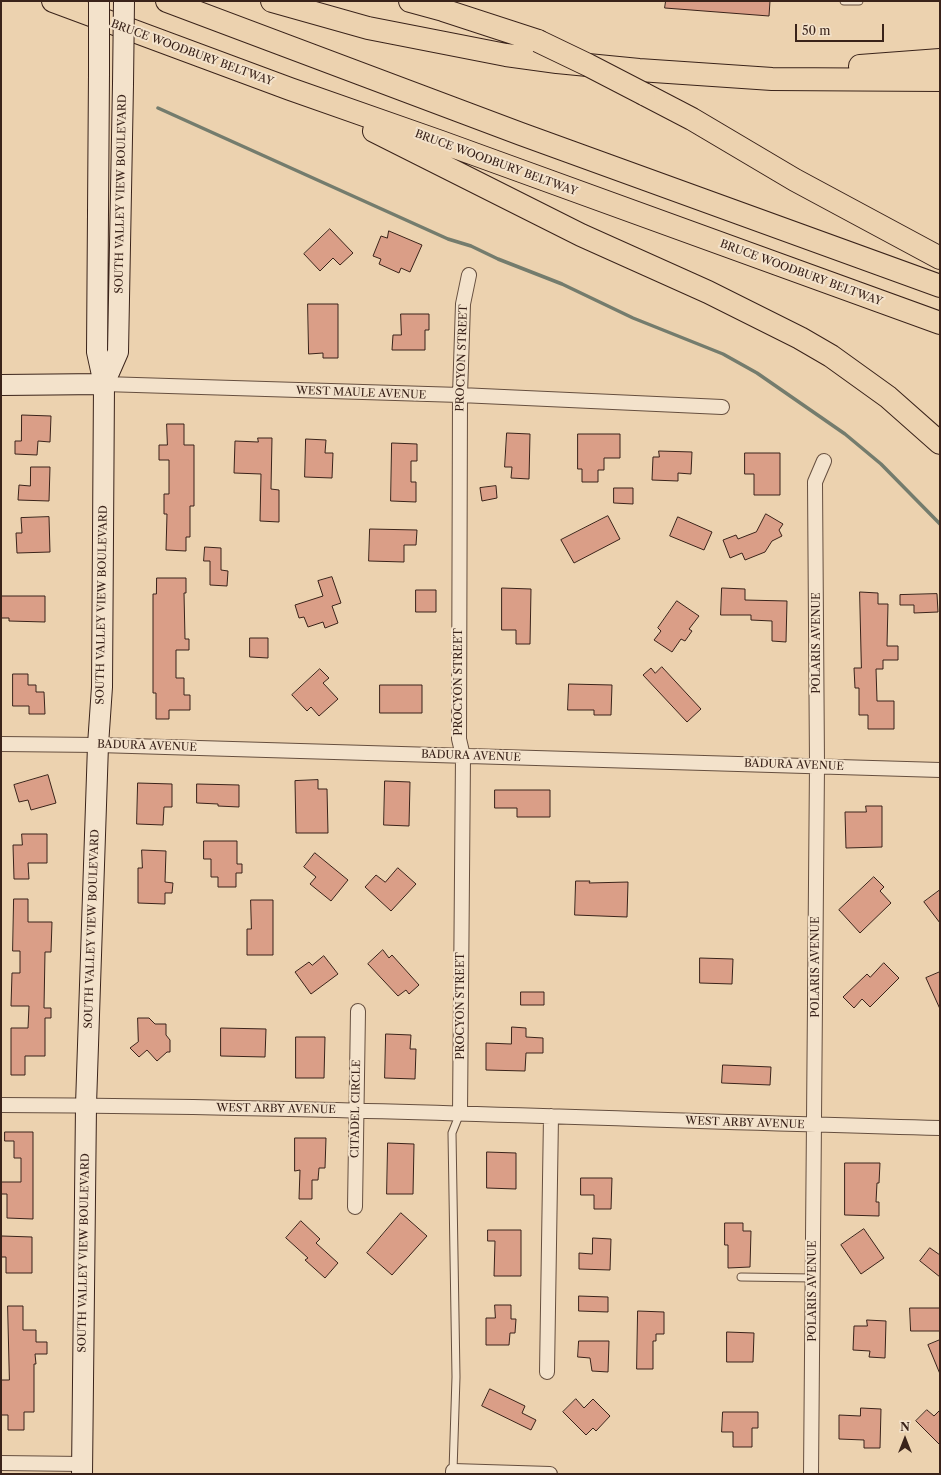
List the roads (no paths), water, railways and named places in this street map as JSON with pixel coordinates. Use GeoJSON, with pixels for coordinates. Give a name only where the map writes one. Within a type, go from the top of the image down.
{"type":"FeatureCollection","features":[{"type":"Feature","properties":{"kind":"highway","name":"BRUCE WOODBURY BELTWAY"},"geometry":{"type":"LineString","coordinates":[[53,1],[290,89],[441,142],[940,323]]}},
{"type":"Feature","properties":{"kind":"highway"},"geometry":{"type":"LineString","coordinates":[[167,1],[521,134],[940,286]]}},
{"type":"Feature","properties":{"kind":"highway"},"geometry":{"type":"LineString","coordinates":[[272,1],[368,28],[506,55],[557,62],[639,70],[772,79],[940,80]]}},
{"type":"Feature","properties":{"kind":"highway"},"geometry":{"type":"LineString","coordinates":[[410,1],[443,10],[538,41],[588,65],[692,119],[795,180],[940,258]]}},
{"type":"Feature","properties":{"kind":"highway"},"geometry":{"type":"LineString","coordinates":[[639,70],[745,67],[854,67],[940,60]]}},
{"type":"Feature","properties":{"kind":"highway"},"geometry":{"type":"LineString","coordinates":[[290,89],[581,235],[721,299],[800,338],[831,356],[888,397],[940,442]]}},
{"type":"Feature","properties":{"kind":"main road","name":"SOUTH VALLEY VIEW BOULEVARD"},"geometry":{"type":"LineString","coordinates":[[82,1469],[86,1105],[98,745],[102,687],[104,384],[96,352],[99,1]]}},
{"type":"Feature","properties":{"kind":"main road","name":"SOUTH VALLEY VIEW BOULEVARD"},"geometry":{"type":"LineString","coordinates":[[104,384],[118,352],[124,1]]}},
{"type":"Feature","properties":{"kind":"main road","name":"WEST MAULE AVENUE"},"geometry":{"type":"LineString","coordinates":[[1,385],[104,384]]}},
{"type":"Feature","properties":{"kind":"street","name":"PROCYON STREET"},"geometry":{"type":"LineString","coordinates":[[460,1113],[463,756],[459,738],[460,395],[463,304],[469,275]]}},
{"type":"Feature","properties":{"kind":"street","name":"WEST MAULE AVENUE"},"geometry":{"type":"LineString","coordinates":[[104,384],[460,395],[722,408]]}},
{"type":"Feature","properties":{"kind":"street","name":"POLARIS AVENUE"},"geometry":{"type":"LineString","coordinates":[[811,1474],[817,765],[816,482],[824,461]]}},
{"type":"Feature","properties":{"kind":"street","name":"BADURA AVENUE"},"geometry":{"type":"LineString","coordinates":[[1,744],[98,745],[817,765],[940,770]]}},
{"type":"Feature","properties":{"kind":"street","name":"CITADEL CIRCLE"},"geometry":{"type":"LineString","coordinates":[[355,1207],[358,1011]]}},
{"type":"Feature","properties":{"kind":"street","name":"WEST ARBY AVENUE"},"geometry":{"type":"LineString","coordinates":[[1,1105],[86,1105],[460,1113],[940,1128]]}},
{"type":"Feature","properties":{"kind":"street"},"geometry":{"type":"LineString","coordinates":[[547,1372],[551,1116]]}},
{"type":"Feature","properties":{"kind":"street"},"geometry":{"type":"LineString","coordinates":[[1,1463],[82,1469]]}},
{"type":"Feature","properties":{"kind":"street"},"geometry":{"type":"LineString","coordinates":[[453,1473],[550,1474]]}},
{"type":"Feature","properties":{"kind":"lane"},"geometry":{"type":"LineString","coordinates":[[844,1],[859,1]]}},
{"type":"Feature","properties":{"kind":"lane"},"geometry":{"type":"LineString","coordinates":[[453,1473],[456,1377],[452,1132],[460,1113]]}},
{"type":"Feature","properties":{"kind":"lane"},"geometry":{"type":"LineString","coordinates":[[741,1276],[813,1278]]}},
{"type":"Feature","properties":{"kind":"waterway"},"geometry":{"type":"LineString","coordinates":[[158,108],[448,239],[471,246],[498,259],[562,284],[633,318],[723,354],[757,373],[845,434],[881,464],[940,524]]}}]}
